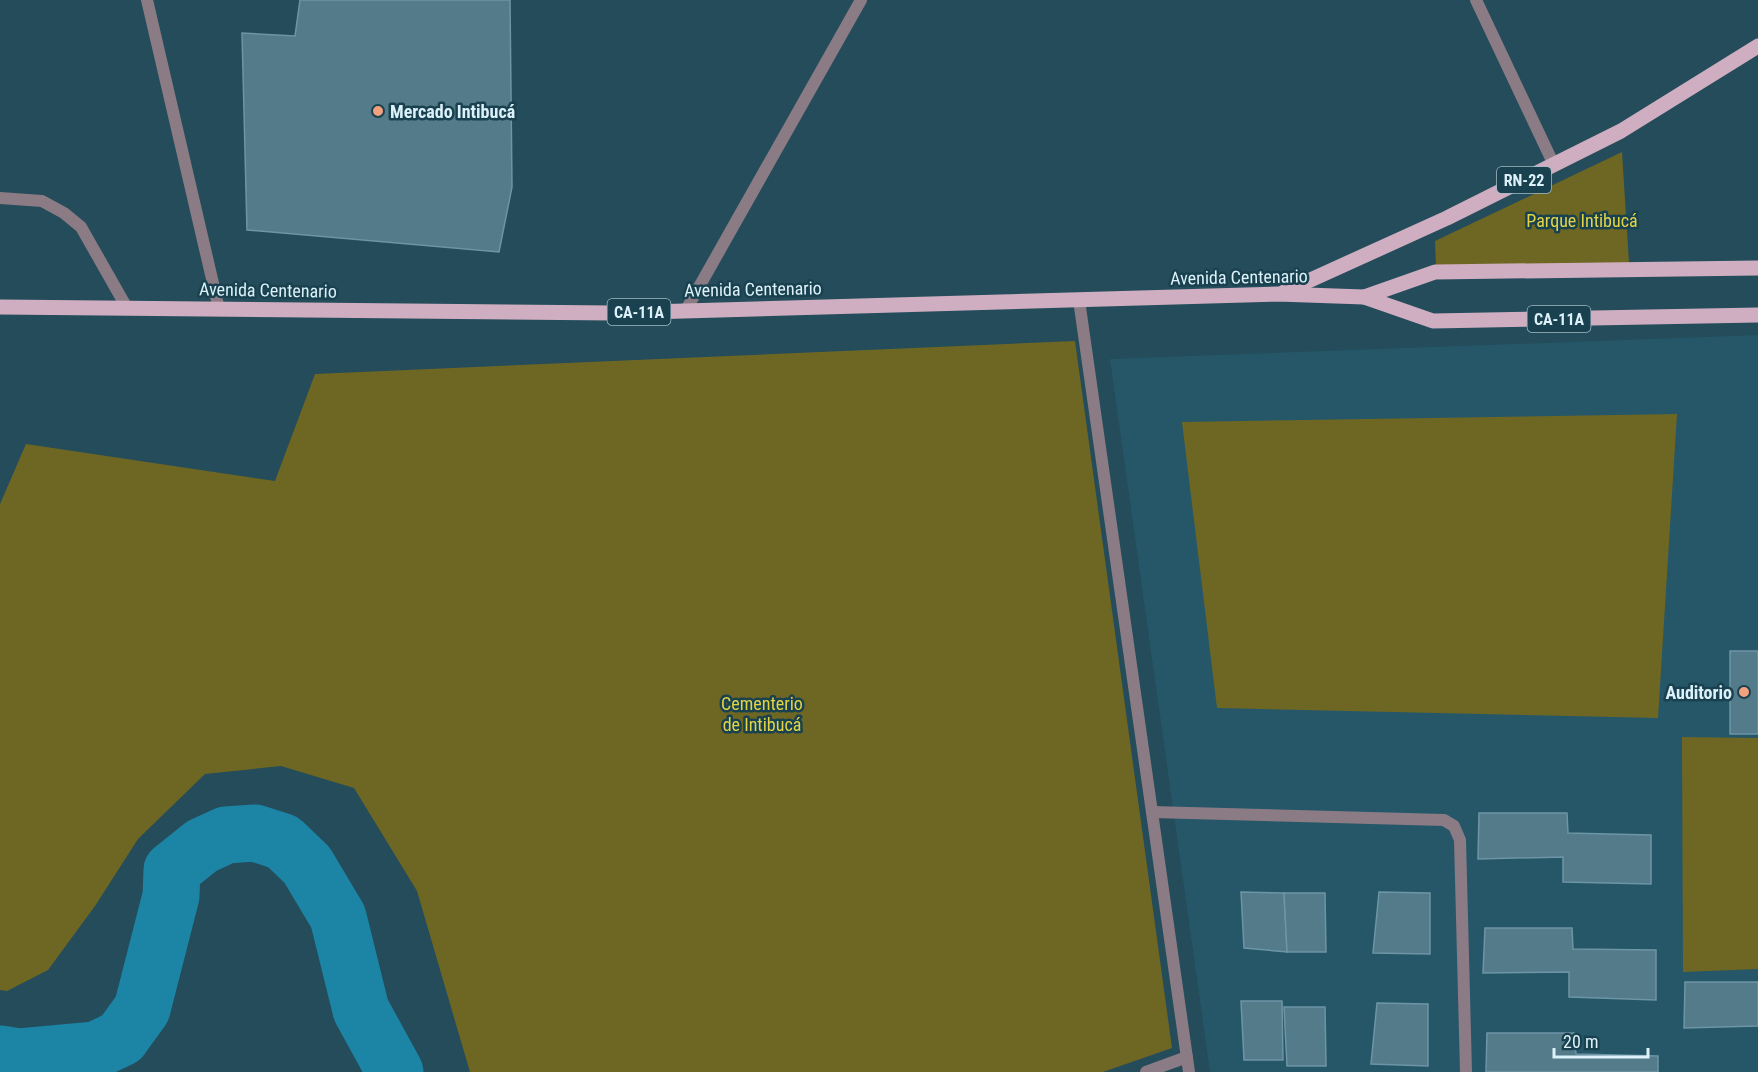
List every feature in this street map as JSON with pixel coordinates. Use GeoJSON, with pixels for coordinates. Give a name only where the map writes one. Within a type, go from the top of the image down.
{"type":"FeatureCollection","features":[{"type":"Feature","properties":{"kind":"main road","name":"RN-22"},"geometry":{"type":"LineString","coordinates":[[1278,294],[1448,218],[1621,131],[1758,46]]}},
{"type":"Feature","properties":{"kind":"main road","name":"Avenida Centenario"},"geometry":{"type":"LineString","coordinates":[[1364,297],[1435,273],[1758,268]]}},
{"type":"Feature","properties":{"kind":"main road","name":"Avenida Centenario"},"geometry":{"type":"LineString","coordinates":[[0,307],[613,313],[1278,294],[1364,297],[1433,321],[1758,315]]}},
{"type":"Feature","properties":{"kind":"street"},"geometry":{"type":"LineString","coordinates":[[147,0],[219,309]]}},
{"type":"Feature","properties":{"kind":"street"},"geometry":{"type":"LineString","coordinates":[[686,310],[861,0]]}},
{"type":"Feature","properties":{"kind":"street"},"geometry":{"type":"LineString","coordinates":[[1476,0],[1554,165]]}},
{"type":"Feature","properties":{"kind":"street"},"geometry":{"type":"LineString","coordinates":[[0,198],[42,201],[64,213],[81,227],[127,308]]}},
{"type":"Feature","properties":{"kind":"street"},"geometry":{"type":"LineString","coordinates":[[1079,300],[1189,1072]]}},
{"type":"Feature","properties":{"kind":"street"},"geometry":{"type":"LineString","coordinates":[[1152,812],[1444,820],[1454,826],[1460,840],[1466,1072]]}},
{"type":"Feature","properties":{"kind":"street"},"geometry":{"type":"LineString","coordinates":[[1146,1072],[1187,1057]]}},
{"type":"Feature","properties":{"kind":"shaded area"},"geometry":{"type":"Polygon","coordinates":[[[1758,335],[1758,1072],[1210,1072],[1110,359],[1758,335]]]}},
{"type":"Feature","properties":{"kind":"green space","name":"Parque Intibucá"},"geometry":{"type":"Polygon","coordinates":[[[1622,152],[1629,263],[1436,266],[1435,241],[1622,152]]]}},
{"type":"Feature","properties":{"kind":"green space","name":"Cementerio de Intibucá"},"geometry":{"type":"Polygon","coordinates":[[[1075,341],[1172,1048],[1103,1072],[470,1072],[417,891],[354,788],[281,766],[205,774],[138,839],[95,906],[48,970],[7,991],[0,990],[0,504],[26,444],[275,481],[315,374],[1075,341]]]}},
{"type":"Feature","properties":{"kind":"green space"},"geometry":{"type":"Polygon","coordinates":[[[1677,414],[1658,718],[1217,708],[1182,422],[1677,414]]]}},
{"type":"Feature","properties":{"kind":"green space"},"geometry":{"type":"Polygon","coordinates":[[[1682,737],[1758,738],[1758,969],[1683,972],[1682,737]]]}},
{"type":"Feature","properties":{"kind":"building","name":"Mercado Intibucá"},"geometry":{"type":"Polygon","coordinates":[[[300,0],[510,0],[512,187],[499,252],[247,230],[242,33],[295,36],[300,0]]]}},
{"type":"Feature","properties":{"kind":"building","name":"Auditorio"},"geometry":{"type":"Polygon","coordinates":[[[1730,651],[1758,651],[1758,734],[1730,734],[1730,651]]]}},
{"type":"Feature","properties":{"kind":"building"},"geometry":{"type":"Polygon","coordinates":[[[1479,813],[1567,813],[1568,833],[1651,835],[1651,884],[1563,882],[1563,857],[1478,859],[1479,813]]]}},
{"type":"Feature","properties":{"kind":"building"},"geometry":{"type":"Polygon","coordinates":[[[1241,892],[1284,893],[1287,952],[1244,948],[1241,892]]]}},
{"type":"Feature","properties":{"kind":"building"},"geometry":{"type":"Polygon","coordinates":[[[1379,892],[1430,893],[1430,954],[1373,953],[1379,892]]]}},
{"type":"Feature","properties":{"kind":"building"},"geometry":{"type":"Polygon","coordinates":[[[1284,893],[1325,893],[1326,952],[1287,952],[1284,893]]]}},
{"type":"Feature","properties":{"kind":"building"},"geometry":{"type":"Polygon","coordinates":[[[1485,928],[1572,928],[1573,949],[1656,950],[1656,1000],[1569,997],[1569,972],[1483,973],[1485,928]]]}},
{"type":"Feature","properties":{"kind":"building"},"geometry":{"type":"Polygon","coordinates":[[[1685,982],[1758,982],[1758,1026],[1684,1028],[1685,982]]]}},
{"type":"Feature","properties":{"kind":"building"},"geometry":{"type":"Polygon","coordinates":[[[1241,1001],[1282,1001],[1283,1060],[1244,1060],[1241,1001]]]}},
{"type":"Feature","properties":{"kind":"building"},"geometry":{"type":"Polygon","coordinates":[[[1377,1003],[1428,1004],[1428,1066],[1371,1064],[1377,1003]]]}},
{"type":"Feature","properties":{"kind":"building"},"geometry":{"type":"Polygon","coordinates":[[[1284,1007],[1325,1007],[1326,1066],[1287,1066],[1284,1007]]]}},
{"type":"Feature","properties":{"kind":"building"},"geometry":{"type":"Polygon","coordinates":[[[1487,1033],[1574,1033],[1576,1054],[1658,1056],[1658,1072],[1486,1072],[1487,1033]]]}},
{"type":"Feature","properties":{"kind":"waterway"},"geometry":{"type":"LineString","coordinates":[[0,1054],[19,1057],[96,1050],[121,1038],[142,1009],[171,896],[172,870],[202,846],[226,835],[255,833],[283,842],[307,865],[338,917],[361,1010],[395,1072]]}},
{"type":"Feature","properties":{"kind":"place","name":"Mercado Intibucá"},"geometry":{"type":"Point","coordinates":[378,111]}},
{"type":"Feature","properties":{"kind":"place","name":"Auditorio"},"geometry":{"type":"Point","coordinates":[1744,692]}}]}
